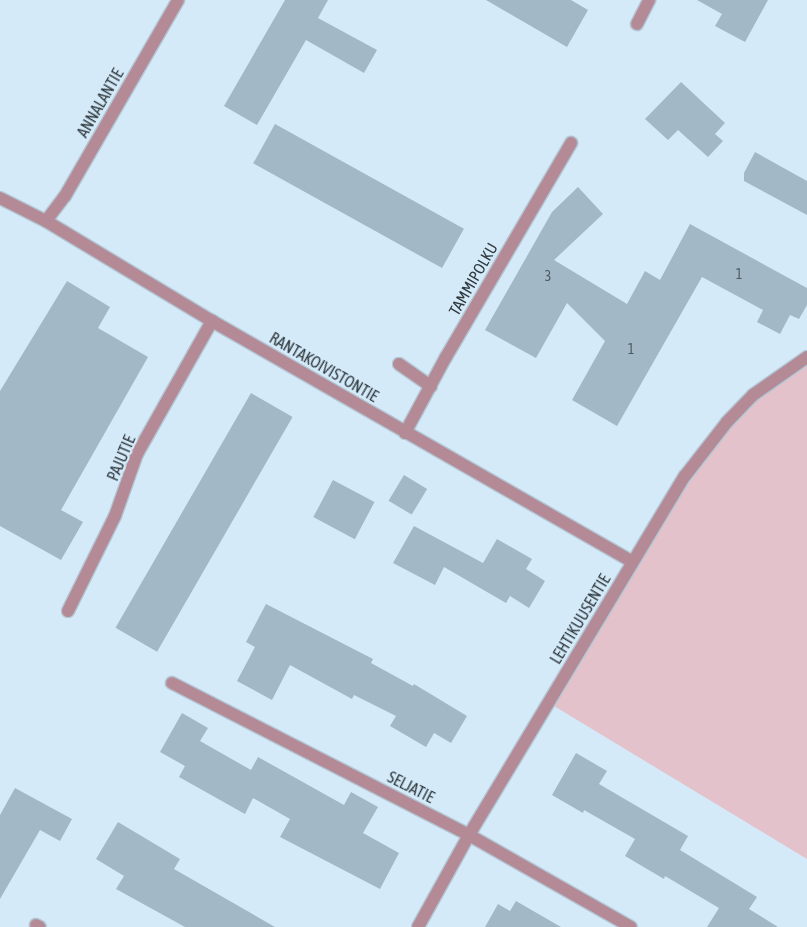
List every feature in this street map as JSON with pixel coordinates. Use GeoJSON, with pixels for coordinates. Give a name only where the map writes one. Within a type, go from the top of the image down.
{"type":"FeatureCollection","features":[{"type":"Feature","properties":{"kind":"street","name":"ANNALANTIE"},"geometry":{"type":"LineString","coordinates":[[46,220],[65,196],[178,0]]}},
{"type":"Feature","properties":{"kind":"street"},"geometry":{"type":"LineString","coordinates":[[637,24],[649,0]]}},
{"type":"Feature","properties":{"kind":"street","name":"TAMMIPOLKU"},"geometry":{"type":"LineString","coordinates":[[405,433],[571,143]]}},
{"type":"Feature","properties":{"kind":"street","name":"RANTAKOIVISTONTIE"},"geometry":{"type":"LineString","coordinates":[[0,198],[46,220],[212,321],[632,562]]}},
{"type":"Feature","properties":{"kind":"street","name":"PAJUTIE"},"geometry":{"type":"LineString","coordinates":[[68,611],[115,516],[138,454],[212,321]]}},
{"type":"Feature","properties":{"kind":"street","name":"LEHTIKUUSENTIE"},"geometry":{"type":"LineString","coordinates":[[418,927],[469,835],[684,476],[727,422],[753,395],[807,357]]}},
{"type":"Feature","properties":{"kind":"street"},"geometry":{"type":"LineString","coordinates":[[399,364],[431,386]]}},
{"type":"Feature","properties":{"kind":"street","name":"SELJATIE"},"geometry":{"type":"LineString","coordinates":[[172,683],[469,835],[631,927]]}},
{"type":"Feature","properties":{"kind":"shaded area"},"geometry":{"type":"Polygon","coordinates":[[[807,357],[807,859],[549,703],[626,574],[727,422],[807,357]]]}},
{"type":"Feature","properties":{"kind":"building"},"geometry":{"type":"Polygon","coordinates":[[[285,0],[328,0],[318,18],[377,50],[364,73],[306,40],[257,125],[224,106],[285,0]]]}},
{"type":"Feature","properties":{"kind":"building"},"geometry":{"type":"Polygon","coordinates":[[[486,0],[571,0],[588,10],[567,47],[486,0]]]}},
{"type":"Feature","properties":{"kind":"building"},"geometry":{"type":"Polygon","coordinates":[[[697,0],[768,0],[745,42],[715,26],[722,14],[697,0]]]}},
{"type":"Feature","properties":{"kind":"building"},"geometry":{"type":"Polygon","coordinates":[[[681,82],[725,123],[715,134],[723,141],[708,157],[678,130],[668,140],[645,119],[681,82]]]}},
{"type":"Feature","properties":{"kind":"building"},"geometry":{"type":"Polygon","coordinates":[[[275,124],[464,229],[442,268],[253,163],[275,124]]]}},
{"type":"Feature","properties":{"kind":"building"},"geometry":{"type":"Polygon","coordinates":[[[755,152],[807,181],[807,215],[744,181],[744,173],[755,152]]]}},
{"type":"Feature","properties":{"kind":"building"},"geometry":{"type":"Polygon","coordinates":[[[578,187],[603,214],[554,260],[627,304],[645,271],[660,280],[690,224],[807,288],[807,305],[799,319],[790,315],[780,334],[757,322],[763,310],[702,277],[617,426],[572,400],[605,341],[567,303],[536,358],[485,330],[552,212],[578,187]]]}},
{"type":"Feature","properties":{"kind":"building"},"geometry":{"type":"Polygon","coordinates":[[[67,281],[110,307],[98,328],[148,357],[61,510],[83,522],[61,560],[0,526],[0,391],[67,281]]]}},
{"type":"Feature","properties":{"kind":"building"},"geometry":{"type":"Polygon","coordinates":[[[251,393],[293,417],[157,652],[116,628],[251,393]]]}},
{"type":"Feature","properties":{"kind":"building"},"geometry":{"type":"Polygon","coordinates":[[[404,475],[427,489],[412,515],[389,501],[404,475]]]}},
{"type":"Feature","properties":{"kind":"building"},"geometry":{"type":"Polygon","coordinates":[[[333,480],[374,502],[355,539],[313,517],[333,480]]]}},
{"type":"Feature","properties":{"kind":"building"},"geometry":{"type":"Polygon","coordinates":[[[414,526],[483,563],[497,539],[532,559],[526,569],[545,581],[529,608],[510,596],[506,603],[444,567],[435,585],[393,563],[414,526]]]}},
{"type":"Feature","properties":{"kind":"building"},"geometry":{"type":"Polygon","coordinates":[[[266,604],[373,659],[371,663],[413,686],[414,684],[467,716],[451,743],[434,733],[426,747],[390,726],[396,716],[354,695],[352,699],[290,665],[272,700],[237,681],[255,647],[246,642],[266,604]]]}},
{"type":"Feature","properties":{"kind":"building"},"geometry":{"type":"Polygon","coordinates":[[[182,713],[208,728],[200,741],[251,770],[258,757],[344,805],[351,792],[378,807],[363,833],[399,853],[380,889],[280,837],[290,819],[253,798],[245,814],[179,777],[185,766],[160,752],[182,713]]]}},
{"type":"Feature","properties":{"kind":"building"},"geometry":{"type":"Polygon","coordinates":[[[576,753],[607,771],[599,784],[688,836],[680,850],[757,897],[749,909],[778,927],[707,927],[719,908],[665,876],[664,879],[625,856],[635,839],[584,810],[583,813],[552,795],[576,753]]]}},
{"type":"Feature","properties":{"kind":"building"},"geometry":{"type":"Polygon","coordinates":[[[15,788],[72,819],[60,841],[40,830],[0,899],[0,815],[15,788]]]}},
{"type":"Feature","properties":{"kind":"building"},"geometry":{"type":"Polygon","coordinates":[[[118,822],[180,859],[174,869],[275,927],[185,927],[116,889],[124,876],[96,859],[118,822]]]}},
{"type":"Feature","properties":{"kind":"building"},"geometry":{"type":"Polygon","coordinates":[[[516,901],[561,927],[485,927],[498,904],[510,911],[516,901]]]}}]}
